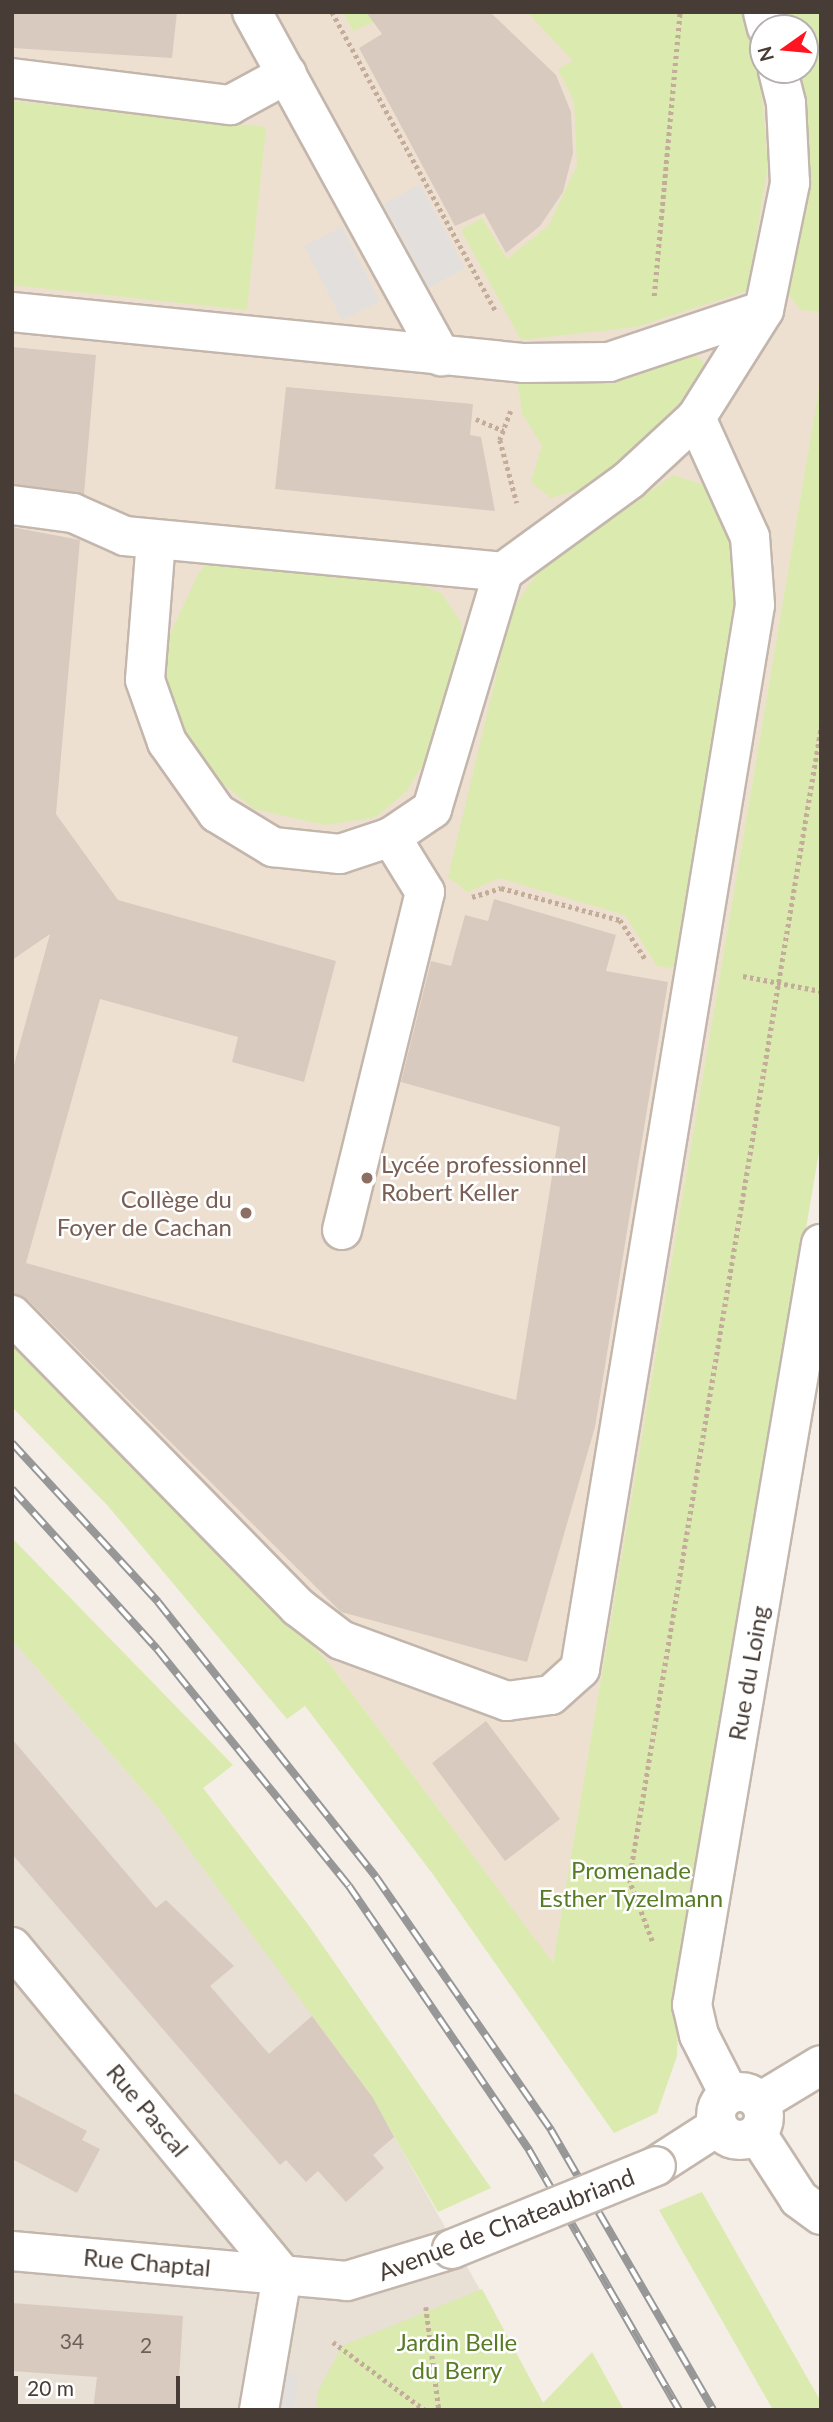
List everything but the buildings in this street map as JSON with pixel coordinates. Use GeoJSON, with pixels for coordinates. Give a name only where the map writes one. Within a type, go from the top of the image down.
{"type":"FeatureCollection","features":[{"type":"Feature","properties":{"kind":"street"},"geometry":{"type":"LineString","coordinates":[[252,12],[440,356]]}},
{"type":"Feature","properties":{"kind":"street"},"geometry":{"type":"LineString","coordinates":[[12,78],[230,105],[286,74]]}},
{"type":"Feature","properties":{"kind":"street"},"geometry":{"type":"LineString","coordinates":[[156,540],[145,680],[167,742],[217,813],[273,847],[340,854],[391,837],[432,809],[503,572],[628,480],[696,418],[764,310],[790,183],[786,103],[781,84]]}},
{"type":"Feature","properties":{"kind":"street"},"geometry":{"type":"LineString","coordinates":[[12,312],[524,363],[609,362],[764,310]]}},
{"type":"Feature","properties":{"kind":"street"},"geometry":{"type":"LineString","coordinates":[[12,1315],[298,1607],[341,1640],[508,1700],[551,1695],[580,1669],[755,605],[750,537],[696,418]]}},
{"type":"Feature","properties":{"kind":"street"},"geometry":{"type":"LineString","coordinates":[[12,505],[73,513],[125,536],[503,572]]}},
{"type":"Feature","properties":{"kind":"street"},"geometry":{"type":"LineString","coordinates":[[342,1230],[425,892],[391,837]]}},
{"type":"Feature","properties":{"kind":"street","name":"Rue du Loing"},"geometry":{"type":"LineString","coordinates":[[821,1244],[815,1309],[692,2005],[699,2035],[741,2114],[799,2199],[821,2215]]}},
{"type":"Feature","properties":{"kind":"street","name":"Rue Pascal"},"geometry":{"type":"LineString","coordinates":[[12,1947],[282,2275]]}},
{"type":"Feature","properties":{"kind":"street","name":"Avenue de Chateaubriand"},"geometry":{"type":"LineString","coordinates":[[282,2275],[347,2281],[452,2249],[656,2166],[821,2065]]}},
{"type":"Feature","properties":{"kind":"street","name":"Rue Chaptal"},"geometry":{"type":"LineString","coordinates":[[12,2251],[282,2275]]}},
{"type":"Feature","properties":{"kind":"street"},"geometry":{"type":"LineString","coordinates":[[259,2410],[282,2275]]}},
{"type":"Feature","properties":{"kind":"path"},"geometry":{"type":"LineString","coordinates":[[332,12],[524,363]]}},
{"type":"Feature","properties":{"kind":"path"},"geometry":{"type":"LineString","coordinates":[[648,349],[680,12]]}},
{"type":"Feature","properties":{"kind":"path"},"geometry":{"type":"LineString","coordinates":[[510,414],[503,431],[502,449],[518,508]]}},
{"type":"Feature","properties":{"kind":"path"},"geometry":{"type":"LineString","coordinates":[[476,419],[503,431]]}},
{"type":"Feature","properties":{"kind":"path"},"geometry":{"type":"LineString","coordinates":[[657,1956],[629,1880],[821,726]]}},
{"type":"Feature","properties":{"kind":"path"},"geometry":{"type":"LineString","coordinates":[[425,892],[460,901],[501,888],[620,920],[653,973],[694,979],[713,971],[821,991]]}},
{"type":"Feature","properties":{"kind":"path"},"geometry":{"type":"LineString","coordinates":[[425,2300],[439,2410]]}},
{"type":"Feature","properties":{"kind":"path"},"geometry":{"type":"LineString","coordinates":[[332,2342],[425,2410]]}},
{"type":"Feature","properties":{"kind":"shaded area"},"geometry":{"type":"Polygon","coordinates":[[[12,12],[821,12],[821,377],[553,1964],[333,1668],[222,1544],[12,1337],[12,12]]]}},
{"type":"Feature","properties":{"kind":"shaded area"},"geometry":{"type":"Polygon","coordinates":[[[420,184],[465,268],[429,288],[384,204],[420,184]]]}},
{"type":"Feature","properties":{"kind":"shaded area"},"geometry":{"type":"Polygon","coordinates":[[[342,227],[380,301],[342,320],[304,246],[342,227]]]}},
{"type":"Feature","properties":{"kind":"shaded area"},"geometry":{"type":"Polygon","coordinates":[[[12,1640],[159,1809],[369,2091],[547,2410],[12,2410],[12,1640]]]}},
{"type":"Feature","properties":{"kind":"shaded area"},"geometry":{"type":"Polygon","coordinates":[[[282,2373],[299,2376],[293,2410],[275,2410],[282,2373]]]}},
{"type":"Feature","properties":{"kind":"green space"},"geometry":{"type":"Polygon","coordinates":[[[343,12],[397,12],[353,31],[343,12]]]}},
{"type":"Feature","properties":{"kind":"green space"},"geometry":{"type":"Polygon","coordinates":[[[527,12],[741,12],[749,39],[749,84],[761,84],[768,165],[747,291],[636,327],[521,340],[461,230],[482,218],[507,259],[549,225],[577,165],[574,102],[558,69],[573,61],[527,12]]]}},
{"type":"Feature","properties":{"kind":"green space"},"geometry":{"type":"Polygon","coordinates":[[[821,12],[821,312],[801,310],[787,292],[803,223],[809,140],[803,84],[819,84],[819,14],[786,14],[821,12]]]}},
{"type":"Feature","properties":{"kind":"green space"},"geometry":{"type":"Polygon","coordinates":[[[12,101],[266,127],[247,310],[12,285],[12,101]]]}},
{"type":"Feature","properties":{"kind":"green space"},"geometry":{"type":"Polygon","coordinates":[[[691,351],[708,367],[650,440],[621,464],[585,488],[551,498],[531,482],[542,445],[522,414],[518,384],[691,351]]]}},
{"type":"Feature","properties":{"kind":"green space","name":"Promenade Esther Tyzelmann"},"geometry":{"type":"Polygon","coordinates":[[[821,376],[821,1140],[680,1971],[677,2056],[657,2113],[614,2133],[432,1873],[305,1706],[287,1719],[108,1506],[12,1407],[12,1337],[222,1544],[333,1668],[553,1963],[821,376]]]}},
{"type":"Feature","properties":{"kind":"green space"},"geometry":{"type":"Polygon","coordinates":[[[673,475],[710,487],[726,512],[743,597],[684,961],[671,968],[657,966],[625,915],[499,878],[468,892],[448,877],[512,610],[538,572],[673,475]]]}},
{"type":"Feature","properties":{"kind":"green space"},"geometry":{"type":"Polygon","coordinates":[[[224,562],[402,577],[441,593],[461,622],[462,657],[427,757],[407,791],[376,817],[325,825],[254,809],[216,778],[185,730],[165,685],[161,654],[197,576],[205,565],[224,562]]]}},
{"type":"Feature","properties":{"kind":"green space"},"geometry":{"type":"Polygon","coordinates":[[[12,1538],[233,1765],[203,1788],[307,1923],[491,2188],[438,2212],[368,2091],[159,1809],[12,1640],[12,1538]]]}},
{"type":"Feature","properties":{"kind":"green space"},"geometry":{"type":"Polygon","coordinates":[[[702,2192],[821,2402],[821,2410],[773,2410],[659,2210],[702,2192]]]}},
{"type":"Feature","properties":{"kind":"green space","name":"Jardin Belle du Berry"},"geometry":{"type":"Polygon","coordinates":[[[482,2289],[543,2403],[592,2352],[624,2410],[316,2410],[318,2391],[342,2346],[482,2289]]]}},
{"type":"Feature","properties":{"kind":"railway"},"geometry":{"type":"LineString","coordinates":[[12,1443],[158,1602],[376,1877],[551,2130],[713,2410]]}},
{"type":"Feature","properties":{"kind":"railway"},"geometry":{"type":"LineString","coordinates":[[12,1489],[157,1649],[349,1886],[529,2150],[679,2410]]}},
{"type":"Feature","properties":{"kind":"place","name":"Lycée professionnel Robert Keller"},"geometry":{"type":"Point","coordinates":[367,1178]}},
{"type":"Feature","properties":{"kind":"place","name":"Collège du Foyer de Cachan"},"geometry":{"type":"Point","coordinates":[246,1213]}}]}
